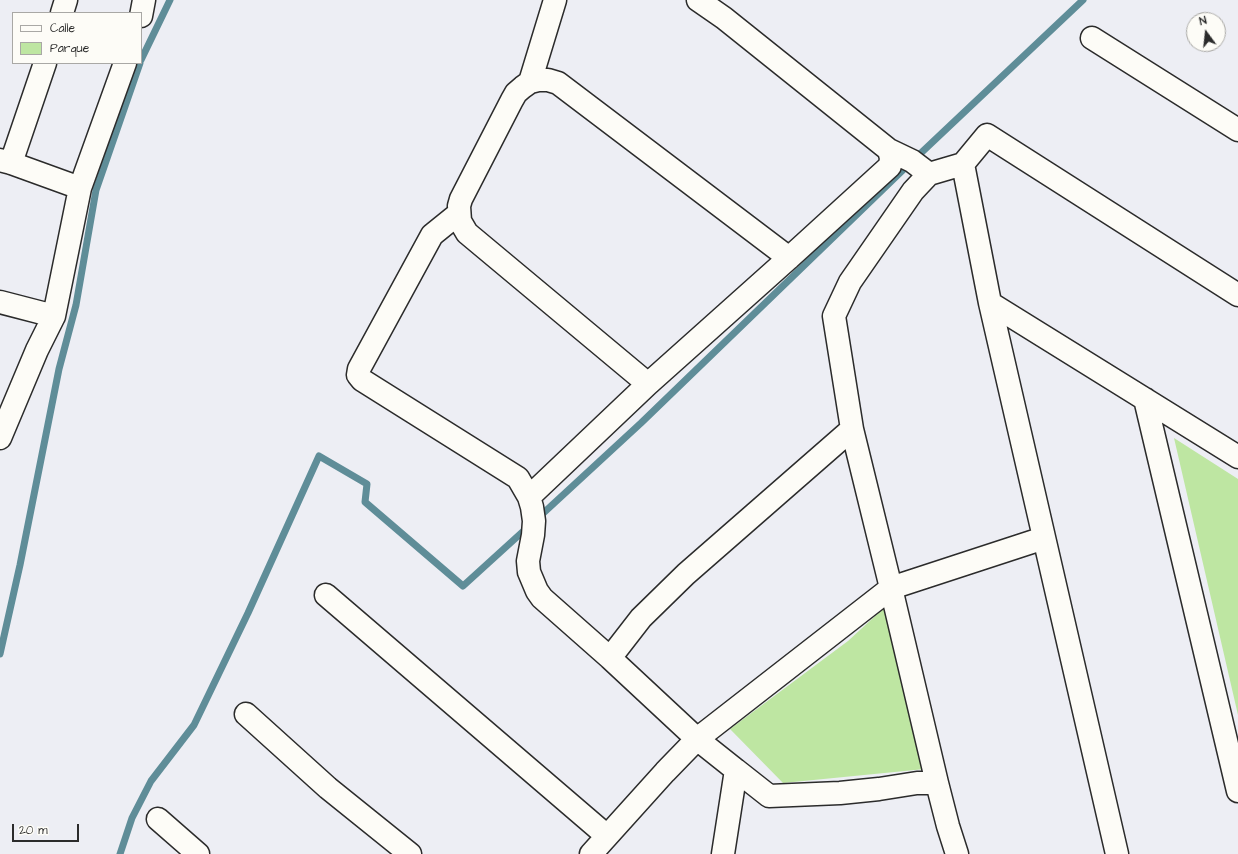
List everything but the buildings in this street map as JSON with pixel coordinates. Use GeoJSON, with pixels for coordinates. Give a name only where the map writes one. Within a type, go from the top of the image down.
{"type":"FeatureCollection","features":[{"type":"Feature","properties":{"kind":"street"},"geometry":{"type":"LineString","coordinates":[[62,12],[66,0]]}},
{"type":"Feature","properties":{"kind":"street"},"geometry":{"type":"LineString","coordinates":[[142,12],[144,0]]}},
{"type":"Feature","properties":{"kind":"street"},"geometry":{"type":"LineString","coordinates":[[530,82],[555,0]]}},
{"type":"Feature","properties":{"kind":"street"},"geometry":{"type":"LineString","coordinates":[[698,0],[724,18],[889,150],[912,162],[929,174]]}},
{"type":"Feature","properties":{"kind":"street"},"geometry":{"type":"LineString","coordinates":[[1092,38],[1238,130]]}},
{"type":"Feature","properties":{"kind":"street"},"geometry":{"type":"LineString","coordinates":[[45,64],[6,162],[80,188]]}},
{"type":"Feature","properties":{"kind":"street"},"geometry":{"type":"LineString","coordinates":[[0,438],[37,350],[54,316],[80,188],[125,64]]}},
{"type":"Feature","properties":{"kind":"street"},"geometry":{"type":"LineString","coordinates":[[648,384],[467,233],[460,221],[458,214],[461,199],[512,100],[522,87],[530,82],[538,80],[548,80],[558,83],[789,258]]}},
{"type":"Feature","properties":{"kind":"street"},"geometry":{"type":"LineString","coordinates":[[957,854],[937,783],[852,430],[834,316],[850,282],[913,191],[929,174],[963,164],[987,135],[1238,295]]}},
{"type":"Feature","properties":{"kind":"street"},"geometry":{"type":"LineString","coordinates":[[529,497],[648,384],[890,166],[892,158],[889,150]]}},
{"type":"Feature","properties":{"kind":"street"},"geometry":{"type":"LineString","coordinates":[[963,164],[990,303],[1117,854]]}},
{"type":"Feature","properties":{"kind":"street"},"geometry":{"type":"LineString","coordinates":[[458,214],[432,235],[359,369],[358,375],[362,380],[518,478],[529,497],[532,507],[534,521],[528,561],[529,572],[532,583],[542,598],[610,658],[697,739],[769,796],[840,793],[917,783],[937,783]]}},
{"type":"Feature","properties":{"kind":"street"},"geometry":{"type":"LineString","coordinates":[[0,302],[54,316]]}},
{"type":"Feature","properties":{"kind":"street"},"geometry":{"type":"LineString","coordinates":[[990,303],[1238,457]]}},
{"type":"Feature","properties":{"kind":"street"},"geometry":{"type":"LineString","coordinates":[[1145,399],[1238,791]]}},
{"type":"Feature","properties":{"kind":"street"},"geometry":{"type":"LineString","coordinates":[[610,658],[642,618],[686,574],[852,430]]}},
{"type":"Feature","properties":{"kind":"street"},"geometry":{"type":"LineString","coordinates":[[591,854],[697,739],[891,588],[1044,538]]}},
{"type":"Feature","properties":{"kind":"street"},"geometry":{"type":"LineString","coordinates":[[326,595],[607,836]]}},
{"type":"Feature","properties":{"kind":"street"},"geometry":{"type":"LineString","coordinates":[[246,714],[328,788],[410,854]]}},
{"type":"Feature","properties":{"kind":"street"},"geometry":{"type":"LineString","coordinates":[[723,854],[736,770]]}},
{"type":"Feature","properties":{"kind":"street"},"geometry":{"type":"LineString","coordinates":[[158,819],[198,854]]}},
{"type":"Feature","properties":{"kind":"green space"},"geometry":{"type":"Polygon","coordinates":[[[1174,438],[1238,479],[1238,715],[1174,438]]]}},
{"type":"Feature","properties":{"kind":"green space"},"geometry":{"type":"Polygon","coordinates":[[[885,607],[925,769],[783,783],[730,729],[848,641],[885,607]]]}},
{"type":"Feature","properties":{"kind":"waterway"},"geometry":{"type":"LineString","coordinates":[[142,58],[170,0]]}},
{"type":"Feature","properties":{"kind":"waterway"},"geometry":{"type":"LineString","coordinates":[[538,518],[641,423],[904,169],[1083,0]]}},
{"type":"Feature","properties":{"kind":"waterway"},"geometry":{"type":"LineString","coordinates":[[0,654],[20,565],[59,369],[76,305],[96,190],[140,64]]}},
{"type":"Feature","properties":{"kind":"waterway"},"geometry":{"type":"LineString","coordinates":[[120,854],[132,818],[151,781],[194,725],[248,613],[319,456],[367,484],[365,502],[463,586],[529,526]]}}]}
